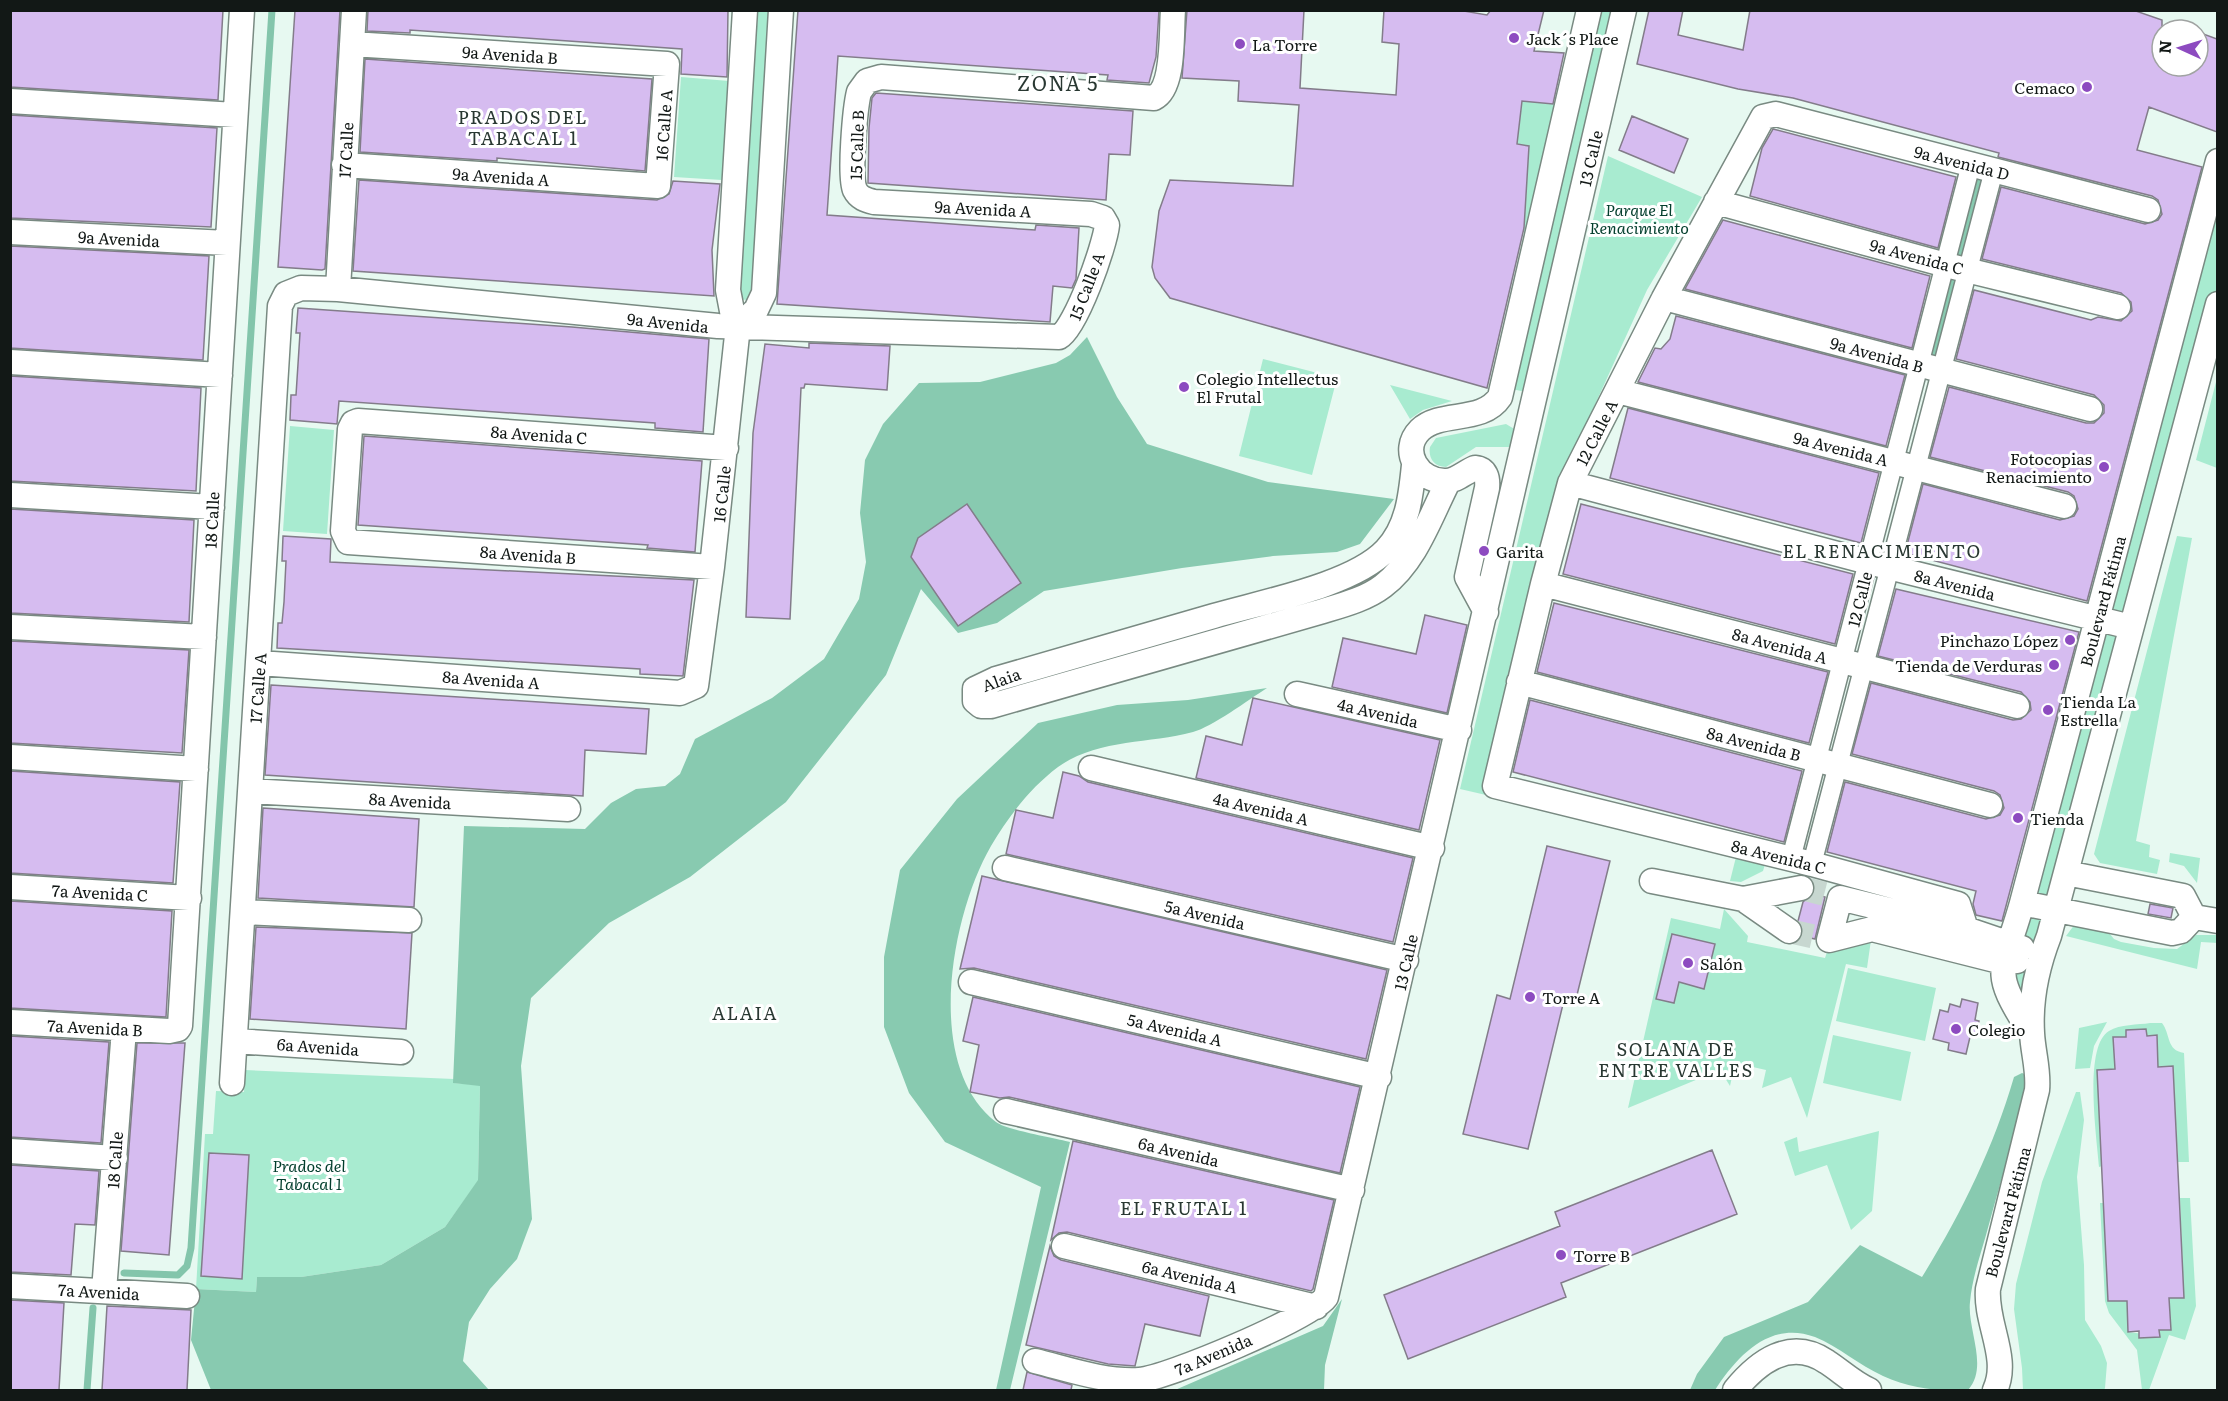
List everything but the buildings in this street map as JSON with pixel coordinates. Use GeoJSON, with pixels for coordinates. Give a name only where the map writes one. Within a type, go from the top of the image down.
{"type":"FeatureCollection","features":[{"type":"Feature","properties":{"kind":"street","name":"18 Calle"},"geometry":{"type":"LineString","coordinates":[[178,1029],[189,898],[242,10]]}},
{"type":"Feature","properties":{"kind":"street","name":"17 Calle"},"geometry":{"type":"LineString","coordinates":[[338,289],[354,10]]}},
{"type":"Feature","properties":{"kind":"street","name":"16 Calle"},"geometry":{"type":"LineString","coordinates":[[700,662],[738,326],[728,290],[745,10]]}},
{"type":"Feature","properties":{"kind":"street"},"geometry":{"type":"LineString","coordinates":[[738,326],[756,310],[764,293],[781,10]]}},
{"type":"Feature","properties":{"kind":"street","name":"15 Calle B"},"geometry":{"type":"LineString","coordinates":[[857,194],[852,174],[858,96],[864,82],[881,77],[1148,99],[1160,96],[1167,86],[1173,10]]}},
{"type":"Feature","properties":{"kind":"street","name":"13 Calle"},"geometry":{"type":"LineString","coordinates":[[1497,401],[1589,10]]}},
{"type":"Feature","properties":{"kind":"street","name":"13 Calle"},"geometry":{"type":"LineString","coordinates":[[1316,1307],[1322,1302],[1330,1287],[1624,10]]}},
{"type":"Feature","properties":{"kind":"street","name":"9a Avenida B"},"geometry":{"type":"LineString","coordinates":[[352,44],[668,64]]}},
{"type":"Feature","properties":{"kind":"street","name":"16 Calle A"},"geometry":{"type":"LineString","coordinates":[[658,186],[668,64]]}},
{"type":"Feature","properties":{"kind":"street"},"geometry":{"type":"LineString","coordinates":[[10,101],[236,115]]}},
{"type":"Feature","properties":{"kind":"street","name":"9a Avenida D"},"geometry":{"type":"LineString","coordinates":[[1776,114],[2148,210]]}},
{"type":"Feature","properties":{"kind":"street","name":"12 Calle A"},"geometry":{"type":"LineString","coordinates":[[1495,786],[1543,584],[1570,483],[1664,298],[1763,117],[1776,114]]}},
{"type":"Feature","properties":{"kind":"street","name":"Boulevard Fátima"},"geometry":{"type":"LineString","coordinates":[[2032,1034],[2007,995],[2002,980],[2006,953],[2022,903],[2217,161]]}},
{"type":"Feature","properties":{"kind":"street","name":"9a Avenida A"},"geometry":{"type":"LineString","coordinates":[[344,165],[658,186]]}},
{"type":"Feature","properties":{"kind":"street","name":"12 Calle"},"geometry":{"type":"LineString","coordinates":[[1802,862],[1982,167]]}},
{"type":"Feature","properties":{"kind":"street","name":"12 Calle"},"geometry":{"type":"LineString","coordinates":[[1879,565],[1982,167]]}},
{"type":"Feature","properties":{"kind":"street","name":"9a Avenida A"},"geometry":{"type":"LineString","coordinates":[[857,194],[861,198],[874,202],[1096,215],[1103,218],[1107,225]]}},
{"type":"Feature","properties":{"kind":"street","name":"9a Avenida C"},"geometry":{"type":"LineString","coordinates":[[1716,202],[1956,267],[2118,307]]}},
{"type":"Feature","properties":{"kind":"street","name":"15 Calle A"},"geometry":{"type":"LineString","coordinates":[[1053,338],[1066,333],[1074,320],[1107,225]]}},
{"type":"Feature","properties":{"kind":"street","name":"9a Avenida"},"geometry":{"type":"LineString","coordinates":[[10,232],[227,243]]}},
{"type":"Feature","properties":{"kind":"street","name":"9a Avenida"},"geometry":{"type":"LineString","coordinates":[[286,294],[301,288],[338,289],[738,326],[942,331],[1053,338]]}},
{"type":"Feature","properties":{"kind":"street","name":"17 Calle A"},"geometry":{"type":"LineString","coordinates":[[232,1083],[280,306],[286,294]]}},
{"type":"Feature","properties":{"kind":"street","name":"9a Avenida B"},"geometry":{"type":"LineString","coordinates":[[1664,298],[2090,409]]}},
{"type":"Feature","properties":{"kind":"street","name":"Boulevard Fátima"},"geometry":{"type":"LineString","coordinates":[[1995,1390],[2001,1366],[1989,1311],[1988,1289],[2036,1096],[2037,1062],[2032,1034],[2036,974],[2066,873],[2217,304]]}},
{"type":"Feature","properties":{"kind":"street"},"geometry":{"type":"LineString","coordinates":[[10,362],[220,375]]}},
{"type":"Feature","properties":{"kind":"street","name":"9a Avenida A"},"geometry":{"type":"LineString","coordinates":[[1617,391],[2064,506]]}},
{"type":"Feature","properties":{"kind":"street"},"geometry":{"type":"LineString","coordinates":[[1523,451],[1509,462],[1490,463],[1475,468],[1443,492],[1414,465],[1412,447],[1421,429],[1490,409],[1497,401],[1532,410]]}},
{"type":"Feature","properties":{"kind":"street","name":"8a Avenida C"},"geometry":{"type":"LineString","coordinates":[[346,539],[343,531],[353,423],[358,421],[726,448]]}},
{"type":"Feature","properties":{"kind":"street","name":"Alaia"},"geometry":{"type":"LineString","coordinates":[[1414,465],[1408,507],[1399,531],[1386,550],[1357,571],[1288,594],[996,679],[975,689],[975,701],[981,706],[991,706],[1351,602],[1383,586],[1413,554],[1443,492]]}},
{"type":"Feature","properties":{"kind":"street"},"geometry":{"type":"LineString","coordinates":[[1475,468],[1483,470],[1487,488],[1467,577],[1486,612]]}},
{"type":"Feature","properties":{"kind":"street","name":"8a Avenida"},"geometry":{"type":"LineString","coordinates":[[1570,483],[1879,565],[2131,627]]}},
{"type":"Feature","properties":{"kind":"street"},"geometry":{"type":"LineString","coordinates":[[10,495],[212,507]]}},
{"type":"Feature","properties":{"kind":"street","name":"8a Avenida B"},"geometry":{"type":"LineString","coordinates":[[346,539],[352,542],[712,567]]}},
{"type":"Feature","properties":{"kind":"street","name":"8a Avenida A"},"geometry":{"type":"LineString","coordinates":[[1543,584],[2017,706]]}},
{"type":"Feature","properties":{"kind":"street"},"geometry":{"type":"LineString","coordinates":[[10,627],[204,637]]}},
{"type":"Feature","properties":{"kind":"street","name":"8a Avenida A"},"geometry":{"type":"LineString","coordinates":[[259,663],[680,693],[696,686],[700,662]]}},
{"type":"Feature","properties":{"kind":"street","name":"8a Avenida B"},"geometry":{"type":"LineString","coordinates":[[1519,682],[1990,805]]}},
{"type":"Feature","properties":{"kind":"street","name":"4a Avenida"},"geometry":{"type":"LineString","coordinates":[[1297,694],[1459,730]]}},
{"type":"Feature","properties":{"kind":"street"},"geometry":{"type":"LineString","coordinates":[[10,758],[196,769]]}},
{"type":"Feature","properties":{"kind":"street","name":"4a Avenida A"},"geometry":{"type":"LineString","coordinates":[[1091,768],[1432,848]]}},
{"type":"Feature","properties":{"kind":"street","name":"8a Avenida C"},"geometry":{"type":"LineString","coordinates":[[1495,786],[1802,862],[1958,904],[1963,940]]}},
{"type":"Feature","properties":{"kind":"street","name":"8a Avenida"},"geometry":{"type":"LineString","coordinates":[[251,791],[568,809]]}},
{"type":"Feature","properties":{"kind":"street","name":"5a Avenida"},"geometry":{"type":"LineString","coordinates":[[1005,868],[1406,960]]}},
{"type":"Feature","properties":{"kind":"street"},"geometry":{"type":"LineString","coordinates":[[2022,903],[2175,933],[2206,919],[2183,896],[2066,873]]}},
{"type":"Feature","properties":{"kind":"street"},"geometry":{"type":"LineString","coordinates":[[1652,881],[1743,899],[1801,888]]}},
{"type":"Feature","properties":{"kind":"street"},"geometry":{"type":"LineString","coordinates":[[2111,920],[2117,883]]}},
{"type":"Feature","properties":{"kind":"street","name":"7a Avenida C"},"geometry":{"type":"LineString","coordinates":[[10,887],[189,898]]}},
{"type":"Feature","properties":{"kind":"street"},"geometry":{"type":"LineString","coordinates":[[1875,918],[1829,940],[1840,897],[1875,918],[2006,953],[2041,956]]}},
{"type":"Feature","properties":{"kind":"street"},"geometry":{"type":"LineString","coordinates":[[1743,899],[1789,931]]}},
{"type":"Feature","properties":{"kind":"street"},"geometry":{"type":"LineString","coordinates":[[243,912],[409,920]]}},
{"type":"Feature","properties":{"kind":"street","name":"5a Avenida A"},"geometry":{"type":"LineString","coordinates":[[970,982],[1379,1077]]}},
{"type":"Feature","properties":{"kind":"street","name":"7a Avenida B"},"geometry":{"type":"LineString","coordinates":[[10,1022],[124,1029],[178,1029]]}},
{"type":"Feature","properties":{"kind":"street","name":"18 Calle"},"geometry":{"type":"LineString","coordinates":[[104,1291],[124,1029]]}},
{"type":"Feature","properties":{"kind":"street","name":"6a Avenida"},"geometry":{"type":"LineString","coordinates":[[235,1041],[401,1052]]}},
{"type":"Feature","properties":{"kind":"street","name":"6a Avenida"},"geometry":{"type":"LineString","coordinates":[[1006,1111],[1352,1191]]}},
{"type":"Feature","properties":{"kind":"street"},"geometry":{"type":"LineString","coordinates":[[10,1151],[115,1158]]}},
{"type":"Feature","properties":{"kind":"street","name":"6a Avenida A"},"geometry":{"type":"LineString","coordinates":[[1064,1246],[1316,1307]]}},
{"type":"Feature","properties":{"kind":"street","name":"7a Avenida"},"geometry":{"type":"LineString","coordinates":[[10,1286],[187,1296]]}},
{"type":"Feature","properties":{"kind":"street","name":"7a Avenida"},"geometry":{"type":"LineString","coordinates":[[1035,1360],[1095,1383],[1158,1377],[1283,1325],[1316,1307]]}},
{"type":"Feature","properties":{"kind":"street"},"geometry":{"type":"LineString","coordinates":[[1735,1390],[1758,1364],[1775,1355],[1791,1353],[1823,1359],[1869,1390]]}},
{"type":"Feature","properties":{"kind":"green space"},"geometry":{"type":"Polygon","coordinates":[[[758,11],[775,11],[754,301],[739,299],[758,11]]]}},
{"type":"Feature","properties":{"kind":"green space"},"geometry":{"type":"Polygon","coordinates":[[[1589,11],[1624,11],[1536,394],[1502,387],[1589,11]]]}},
{"type":"Feature","properties":{"kind":"green space"},"geometry":{"type":"Polygon","coordinates":[[[681,77],[729,81],[722,180],[674,177],[681,77]]]}},
{"type":"Feature","properties":{"kind":"green space"},"geometry":{"type":"Polygon","coordinates":[[[1522,101],[1559,104],[1522,265],[1529,146],[1517,144],[1522,101]]]}},
{"type":"Feature","properties":{"kind":"green space","name":"Parque El Renacimiento"},"geometry":{"type":"Polygon","coordinates":[[[1608,156],[1702,197],[1647,290],[1564,473],[1486,795],[1460,789],[1608,156]]]}},
{"type":"Feature","properties":{"kind":"green space"},"geometry":{"type":"Polygon","coordinates":[[[2217,161],[2217,303],[2033,1015],[2002,975],[2217,161]]]}},
{"type":"Feature","properties":{"kind":"green space"},"geometry":{"type":"Polygon","coordinates":[[[1971,164],[1994,170],[1942,371],[1920,365],[1971,164]]]}},
{"type":"Feature","properties":{"kind":"green space"},"geometry":{"type":"Polygon","coordinates":[[[1087,337],[1117,397],[1147,444],[1268,482],[1394,499],[1360,544],[1337,552],[1273,556],[1182,568],[1044,591],[997,623],[958,633],[921,589],[886,675],[786,802],[690,877],[609,923],[531,998],[521,1066],[532,1219],[517,1259],[490,1289],[469,1322],[463,1361],[489,1390],[211,1390],[191,1340],[196,1289],[256,1292],[257,1277],[301,1277],[381,1265],[445,1227],[478,1180],[480,1086],[453,1083],[464,826],[585,829],[611,803],[636,789],[665,786],[680,774],[695,739],[772,698],[824,659],[859,599],[866,562],[860,513],[865,460],[883,424],[919,383],[980,382],[1056,363],[1070,355],[1087,337]]]}},
{"type":"Feature","properties":{"kind":"green space"},"geometry":{"type":"Polygon","coordinates":[[[1263,359],[1337,378],[1312,475],[1239,456],[1263,359]]]}},
{"type":"Feature","properties":{"kind":"green space"},"geometry":{"type":"Polygon","coordinates":[[[2217,378],[2218,468],[2196,460],[2217,378]]]}},
{"type":"Feature","properties":{"kind":"green space"},"geometry":{"type":"Polygon","coordinates":[[[1390,385],[1452,401],[1423,410],[1410,419],[1390,385]]]}},
{"type":"Feature","properties":{"kind":"green space"},"geometry":{"type":"Polygon","coordinates":[[[1506,424],[1516,430],[1510,447],[1476,447],[1446,467],[1435,464],[1431,458],[1430,447],[1436,438],[1506,424]]]}},
{"type":"Feature","properties":{"kind":"green space"},"geometry":{"type":"Polygon","coordinates":[[[290,426],[334,430],[327,534],[283,531],[290,426]]]}},
{"type":"Feature","properties":{"kind":"green space"},"geometry":{"type":"Polygon","coordinates":[[[2177,536],[2192,538],[2136,841],[2150,845],[2149,857],[2160,860],[2157,874],[2100,863],[2094,854],[2177,536]]]}},
{"type":"Feature","properties":{"kind":"green space"},"geometry":{"type":"Polygon","coordinates":[[[1267,688],[1201,729],[1176,736],[1089,751],[1058,767],[1038,784],[1012,814],[991,846],[977,875],[965,910],[956,949],[951,989],[952,1028],[959,1065],[973,1097],[996,1122],[1020,1131],[1070,1142],[1010,1390],[996,1390],[1041,1187],[945,1142],[909,1093],[884,1027],[884,957],[900,870],[957,799],[1038,723],[1117,705],[1188,700],[1267,688]]]}},
{"type":"Feature","properties":{"kind":"green space"},"geometry":{"type":"Polygon","coordinates":[[[2170,853],[2200,858],[2197,883],[2184,866],[2169,862],[2170,853]]]}},
{"type":"Feature","properties":{"kind":"green space"},"geometry":{"type":"Polygon","coordinates":[[[1736,857],[1766,861],[1763,871],[1741,882],[1730,881],[1736,857]]]}},
{"type":"Feature","properties":{"kind":"green space"},"geometry":{"type":"Polygon","coordinates":[[[1724,909],[1748,936],[1747,942],[1825,958],[1827,952],[1871,940],[1867,968],[1846,964],[1807,1118],[1791,1077],[1762,1088],[1766,1070],[1735,1063],[1730,1086],[1720,1070],[1628,1108],[1671,918],[1720,929],[1724,909]]]}},
{"type":"Feature","properties":{"kind":"green space"},"geometry":{"type":"Polygon","coordinates":[[[2075,924],[2105,928],[2114,939],[2121,942],[2154,948],[2177,949],[2196,935],[2217,935],[2218,943],[2201,942],[2197,969],[2066,936],[2075,924]]]}},
{"type":"Feature","properties":{"kind":"green space"},"geometry":{"type":"Polygon","coordinates":[[[1848,968],[1936,988],[1925,1041],[1836,1021],[1848,968]]]}},
{"type":"Feature","properties":{"kind":"green space"},"geometry":{"type":"Polygon","coordinates":[[[2107,1022],[2094,1046],[2090,1068],[2075,1069],[2079,1028],[2107,1022]]]}},
{"type":"Feature","properties":{"kind":"green space"},"geometry":{"type":"Polygon","coordinates":[[[2162,1023],[2174,1049],[2184,1053],[2189,1162],[2178,1162],[2173,1066],[2158,1067],[2156,1035],[2147,1036],[2146,1029],[2126,1030],[2126,1037],[2114,1037],[2115,1069],[2097,1070],[2102,1166],[2099,1167],[2094,1116],[2094,1073],[2101,1040],[2113,1029],[2162,1023]]]}},
{"type":"Feature","properties":{"kind":"green space"},"geometry":{"type":"Polygon","coordinates":[[[1833,1035],[1911,1052],[1901,1101],[1823,1083],[1833,1035]]]}},
{"type":"Feature","properties":{"kind":"green space","name":"Prados del Tabacal 1"},"geometry":{"type":"Polygon","coordinates":[[[245,1070],[454,1079],[454,1083],[480,1085],[478,1181],[445,1227],[381,1265],[301,1277],[257,1277],[256,1292],[196,1289],[205,1134],[213,1134],[216,1091],[244,1092],[245,1070]]]}},
{"type":"Feature","properties":{"kind":"green space"},"geometry":{"type":"Polygon","coordinates":[[[2022,1073],[2027,1075],[2031,1085],[1976,1268],[1971,1293],[1970,1313],[1977,1370],[1968,1390],[1924,1388],[1903,1384],[1874,1372],[1815,1337],[1799,1333],[1783,1333],[1756,1344],[1744,1354],[1715,1390],[1690,1390],[1697,1374],[1724,1337],[1808,1302],[1860,1245],[1922,1277],[1975,1180],[2006,1104],[2014,1077],[2022,1073]]]}},
{"type":"Feature","properties":{"kind":"green space"},"geometry":{"type":"Polygon","coordinates":[[[2076,1092],[2080,1092],[2084,1120],[2077,1177],[2084,1265],[2085,1320],[2101,1346],[2107,1363],[2105,1388],[2104,1390],[2023,1390],[2014,1309],[2016,1284],[2042,1182],[2076,1092]]]}},
{"type":"Feature","properties":{"kind":"green space"},"geometry":{"type":"Polygon","coordinates":[[[1879,1131],[1872,1211],[1851,1230],[1827,1165],[1795,1176],[1784,1142],[1797,1137],[1799,1152],[1879,1131]]]}},
{"type":"Feature","properties":{"kind":"green space"},"geometry":{"type":"Polygon","coordinates":[[[2180,1198],[2190,1198],[2196,1306],[2185,1340],[2169,1335],[2149,1390],[2142,1390],[2137,1350],[2109,1313],[2105,1301],[2100,1203],[2104,1203],[2108,1301],[2127,1301],[2128,1332],[2160,1336],[2159,1330],[2171,1329],[2169,1298],[2184,1297],[2180,1198]]]}},
{"type":"Feature","properties":{"kind":"green space"},"geometry":{"type":"Polygon","coordinates":[[[1342,1299],[1325,1365],[1324,1390],[1175,1390],[1323,1326],[1342,1299]]]}},
{"type":"Feature","properties":{"kind":"waterway"},"geometry":{"type":"LineString","coordinates":[[124,1273],[178,1275],[187,1266],[191,1248],[272,10]]}},
{"type":"Feature","properties":{"kind":"waterway"},"geometry":{"type":"LineString","coordinates":[[87,1390],[93,1308]]}},
{"type":"Feature","properties":{"kind":"tunnel"},"geometry":{"type":"LineString","coordinates":[[1801,888],[1840,898]]}},
{"type":"Feature","properties":{"kind":"tunnel"},"geometry":{"type":"LineString","coordinates":[[1789,931],[1829,940]]}},
{"type":"Feature","properties":{"kind":"place","name":"Jack´s Place"},"geometry":{"type":"Point","coordinates":[1514,38]}},
{"type":"Feature","properties":{"kind":"place","name":"La Torre"},"geometry":{"type":"Point","coordinates":[1240,44]}},
{"type":"Feature","properties":{"kind":"place","name":"Cemaco"},"geometry":{"type":"Point","coordinates":[2087,87]}},
{"type":"Feature","properties":{"kind":"place","name":"Colegio Intellectus El Frutal"},"geometry":{"type":"Point","coordinates":[1184,387]}},
{"type":"Feature","properties":{"kind":"place","name":"Fotocopias Renacimiento"},"geometry":{"type":"Point","coordinates":[2104,467]}},
{"type":"Feature","properties":{"kind":"place","name":"Garita"},"geometry":{"type":"Point","coordinates":[1484,551]}},
{"type":"Feature","properties":{"kind":"place","name":"Pinchazo López"},"geometry":{"type":"Point","coordinates":[2070,640]}},
{"type":"Feature","properties":{"kind":"place","name":"Tienda de Verduras"},"geometry":{"type":"Point","coordinates":[2054,665]}},
{"type":"Feature","properties":{"kind":"place","name":"Tienda La Estrella"},"geometry":{"type":"Point","coordinates":[2048,710]}},
{"type":"Feature","properties":{"kind":"place","name":"Tienda"},"geometry":{"type":"Point","coordinates":[2018,818]}},
{"type":"Feature","properties":{"kind":"place","name":"Salón"},"geometry":{"type":"Point","coordinates":[1688,963]}},
{"type":"Feature","properties":{"kind":"place","name":"Torre A"},"geometry":{"type":"Point","coordinates":[1530,997]}},
{"type":"Feature","properties":{"kind":"place","name":"Colegio"},"geometry":{"type":"Point","coordinates":[1956,1029]}},
{"type":"Feature","properties":{"kind":"place","name":"Torre B"},"geometry":{"type":"Point","coordinates":[1561,1255]}},
{"type":"Feature","properties":{"kind":"district","name":"ZONA 5"},"geometry":{"type":"Point","coordinates":[1058,82]}},
{"type":"Feature","properties":{"kind":"district","name":"PRADOS DEL TABACAL 1"},"geometry":{"type":"Point","coordinates":[523,126]}},
{"type":"Feature","properties":{"kind":"district","name":"EL RENACIMIENTO"},"geometry":{"type":"Point","coordinates":[1882,550]}},
{"type":"Feature","properties":{"kind":"district","name":"ALAIA"},"geometry":{"type":"Point","coordinates":[745,1012]}},
{"type":"Feature","properties":{"kind":"district","name":"SOLANA DE ENTRE VALLES"},"geometry":{"type":"Point","coordinates":[1676,1058]}},
{"type":"Feature","properties":{"kind":"district","name":"EL FRUTAL 1"},"geometry":{"type":"Point","coordinates":[1184,1207]}}]}
